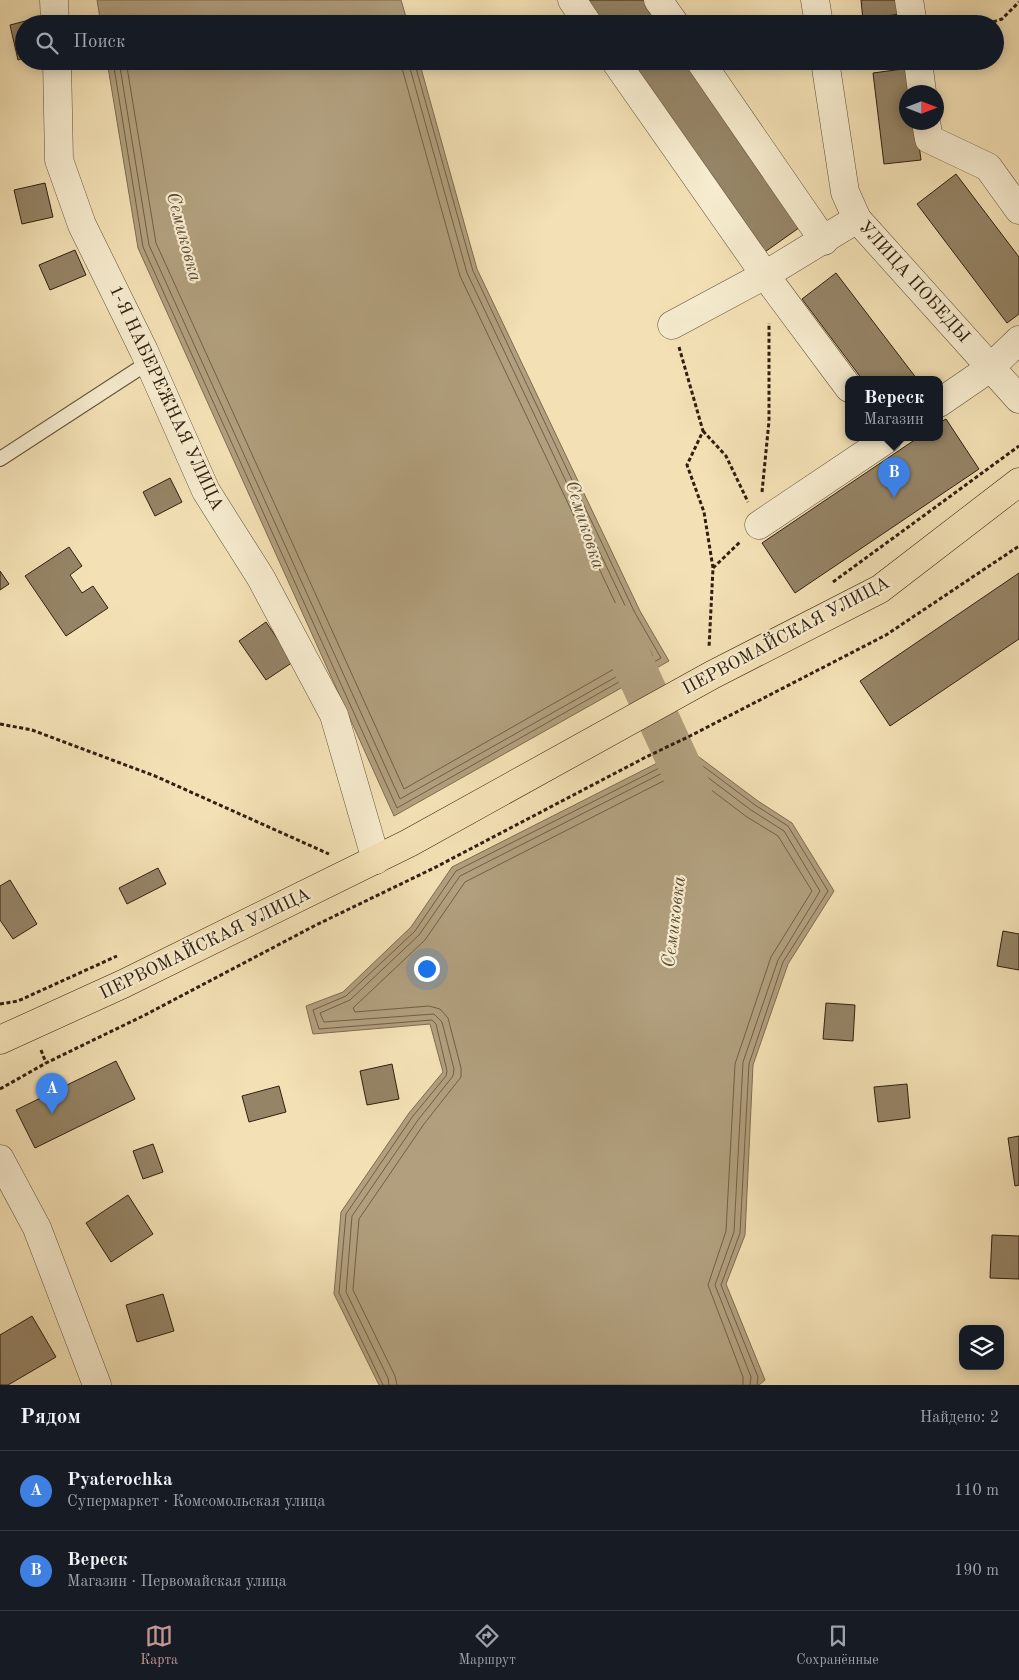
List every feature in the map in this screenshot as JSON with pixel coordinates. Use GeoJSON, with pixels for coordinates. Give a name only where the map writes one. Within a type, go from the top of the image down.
{"type":"FeatureCollection","features":[{"type":"Feature","properties":{"kind":"main road","name":"ПЕРВОМАЙСКАЯ УЛИЦА"},"geometry":{"type":"LineString","coordinates":[[0,1040],[123,984],[409,843],[593,742],[710,666],[880,589],[1019,482]]}},
{"type":"Feature","properties":{"kind":"street"},"geometry":{"type":"LineString","coordinates":[[54,0],[55,15]]}},
{"type":"Feature","properties":{"kind":"street"},"geometry":{"type":"LineString","coordinates":[[572,0],[582,15]]}},
{"type":"Feature","properties":{"kind":"street"},"geometry":{"type":"LineString","coordinates":[[658,0],[668,15]]}},
{"type":"Feature","properties":{"kind":"street"},"geometry":{"type":"LineString","coordinates":[[815,0],[818,15]]}},
{"type":"Feature","properties":{"kind":"street"},"geometry":{"type":"LineString","coordinates":[[910,0],[912,15]]}},
{"type":"Feature","properties":{"kind":"street","name":"1-Я НАБЕРЕЖНАЯ УЛИЦА"},"geometry":{"type":"LineString","coordinates":[[57,70],[58,160],[82,225],[149,362],[206,491],[261,578],[334,715],[368,864]]}},
{"type":"Feature","properties":{"kind":"street"},"geometry":{"type":"LineString","coordinates":[[621,70],[765,275],[845,383]]}},
{"type":"Feature","properties":{"kind":"street"},"geometry":{"type":"LineString","coordinates":[[706,70],[824,241]]}},
{"type":"Feature","properties":{"kind":"street","name":"УЛИЦА ПОБЕДЫ"},"geometry":{"type":"LineString","coordinates":[[826,70],[846,192],[857,219],[1019,399]]}},
{"type":"Feature","properties":{"kind":"street"},"geometry":{"type":"LineString","coordinates":[[919,70],[921,85]]}},
{"type":"Feature","properties":{"kind":"street"},"geometry":{"type":"LineString","coordinates":[[927,130],[929,139],[988,167],[1018,208]]}},
{"type":"Feature","properties":{"kind":"street"},"geometry":{"type":"LineString","coordinates":[[672,325],[765,275],[824,241],[857,219]]}},
{"type":"Feature","properties":{"kind":"street"},"geometry":{"type":"LineString","coordinates":[[943,400],[990,368],[1019,340]]}},
{"type":"Feature","properties":{"kind":"street"},"geometry":{"type":"LineString","coordinates":[[759,525],[882,441]]}},
{"type":"Feature","properties":{"kind":"street"},"geometry":{"type":"LineString","coordinates":[[0,1160],[38,1228],[97,1385]]}},
{"type":"Feature","properties":{"kind":"lane"},"geometry":{"type":"LineString","coordinates":[[0,460],[149,362]]}},
{"type":"Feature","properties":{"kind":"path"},"geometry":{"type":"LineString","coordinates":[[1004,17],[1019,2]]}},
{"type":"Feature","properties":{"kind":"path"},"geometry":{"type":"LineString","coordinates":[[713,568],[759,525],[769,421],[768,317]]}},
{"type":"Feature","properties":{"kind":"path"},"geometry":{"type":"LineString","coordinates":[[672,325],[703,431],[726,456],[759,525]]}},
{"type":"Feature","properties":{"kind":"path"},"geometry":{"type":"LineString","coordinates":[[703,431],[687,465],[704,512],[713,568],[710,666]]}},
{"type":"Feature","properties":{"kind":"path"},"geometry":{"type":"LineString","coordinates":[[828,586],[1019,446]]}},
{"type":"Feature","properties":{"kind":"path"},"geometry":{"type":"LineString","coordinates":[[0,1089],[46,1063],[145,1015],[316,925],[434,868],[646,756],[690,736],[886,635],[1019,546]]}},
{"type":"Feature","properties":{"kind":"path"},"geometry":{"type":"LineString","coordinates":[[0,724],[32,730],[155,776],[368,864]]}},
{"type":"Feature","properties":{"kind":"water"},"geometry":{"type":"Polygon","coordinates":[[[97,0],[401,0],[405,15],[100,15],[97,0]]]}},
{"type":"Feature","properties":{"kind":"water"},"geometry":{"type":"Polygon","coordinates":[[[108,70],[422,70],[477,269],[640,611],[669,661],[394,816],[138,248],[108,70]]]}},
{"type":"Feature","properties":{"kind":"water"},"geometry":{"type":"Polygon","coordinates":[[[687,748],[758,801],[792,823],[834,891],[788,964],[753,1065],[745,1235],[726,1284],[765,1380],[759,1385],[379,1385],[334,1294],[341,1212],[409,1113],[443,1072],[430,1024],[313,1034],[306,1006],[343,992],[411,927],[452,867],[687,748]]]}},
{"type":"Feature","properties":{"kind":"building"},"geometry":{"type":"Polygon","coordinates":[[[583,0],[644,0],[655,15],[594,15],[583,0]]]}},
{"type":"Feature","properties":{"kind":"building"},"geometry":{"type":"Polygon","coordinates":[[[861,0],[896,0],[899,14],[862,15],[861,0]]]}},
{"type":"Feature","properties":{"kind":"building"},"geometry":{"type":"Polygon","coordinates":[[[15,24],[15,47],[10,25],[15,24]]]}},
{"type":"Feature","properties":{"kind":"building"},"geometry":{"type":"Polygon","coordinates":[[[632,70],[693,70],[803,225],[762,254],[632,70]]]}},
{"type":"Feature","properties":{"kind":"building"},"geometry":{"type":"Polygon","coordinates":[[[910,70],[912,85],[899,85],[899,130],[917,130],[921,160],[884,164],[873,73],[910,70]]]}},
{"type":"Feature","properties":{"kind":"building"},"geometry":{"type":"Polygon","coordinates":[[[956,174],[1019,257],[1019,314],[1007,323],[917,204],[956,174]]]}},
{"type":"Feature","properties":{"kind":"building"},"geometry":{"type":"Polygon","coordinates":[[[45,183],[53,217],[22,224],[14,190],[45,183]]]}},
{"type":"Feature","properties":{"kind":"building"},"geometry":{"type":"Polygon","coordinates":[[[75,250],[86,275],[50,290],[39,265],[75,250]]]}},
{"type":"Feature","properties":{"kind":"building"},"geometry":{"type":"Polygon","coordinates":[[[836,273],[915,376],[860,376],[802,299],[836,273]]]}},
{"type":"Feature","properties":{"kind":"building"},"geometry":{"type":"Polygon","coordinates":[[[946,419],[979,469],[795,593],[762,543],[913,441],[943,441],[943,421],[946,419]]]}},
{"type":"Feature","properties":{"kind":"building"},"geometry":{"type":"Polygon","coordinates":[[[170,478],[182,502],[155,516],[143,492],[170,478]]]}},
{"type":"Feature","properties":{"kind":"building"},"geometry":{"type":"Polygon","coordinates":[[[69,547],[82,566],[70,575],[82,593],[93,586],[108,608],[66,636],[25,576],[69,547]]]}},
{"type":"Feature","properties":{"kind":"building"},"geometry":{"type":"Polygon","coordinates":[[[0,571],[9,584],[0,590],[0,571]]]}},
{"type":"Feature","properties":{"kind":"building"},"geometry":{"type":"Polygon","coordinates":[[[1019,573],[1019,639],[890,726],[860,681],[1019,573]]]}},
{"type":"Feature","properties":{"kind":"building"},"geometry":{"type":"Polygon","coordinates":[[[266,622],[293,662],[266,680],[239,641],[266,622]]]}},
{"type":"Feature","properties":{"kind":"building"},"geometry":{"type":"Polygon","coordinates":[[[158,868],[166,884],[127,904],[119,888],[158,868]]]}},
{"type":"Feature","properties":{"kind":"building"},"geometry":{"type":"Polygon","coordinates":[[[10,880],[37,924],[13,939],[0,920],[0,886],[10,880]]]}},
{"type":"Feature","properties":{"kind":"building"},"geometry":{"type":"Polygon","coordinates":[[[1003,931],[1019,934],[1019,970],[997,966],[1003,931]]]}},
{"type":"Feature","properties":{"kind":"building"},"geometry":{"type":"Polygon","coordinates":[[[826,1003],[855,1005],[853,1041],[823,1039],[826,1003]]]}},
{"type":"Feature","properties":{"kind":"building"},"geometry":{"type":"Polygon","coordinates":[[[116,1061],[135,1099],[35,1148],[16,1110],[116,1061]]]}},
{"type":"Feature","properties":{"kind":"building"},"geometry":{"type":"Polygon","coordinates":[[[392,1064],[399,1099],[367,1105],[360,1071],[392,1064]]]}},
{"type":"Feature","properties":{"kind":"building"},"geometry":{"type":"Polygon","coordinates":[[[907,1084],[910,1118],[878,1122],[874,1087],[907,1084]]]}},
{"type":"Feature","properties":{"kind":"building"},"geometry":{"type":"Polygon","coordinates":[[[279,1086],[286,1112],[249,1122],[242,1096],[279,1086]]]}},
{"type":"Feature","properties":{"kind":"building"},"geometry":{"type":"Polygon","coordinates":[[[1019,1136],[1019,1185],[1015,1186],[1008,1138],[1019,1136]]]}},
{"type":"Feature","properties":{"kind":"building"},"geometry":{"type":"Polygon","coordinates":[[[153,1144],[163,1172],[143,1179],[133,1151],[153,1144]]]}},
{"type":"Feature","properties":{"kind":"building"},"geometry":{"type":"Polygon","coordinates":[[[128,1195],[153,1234],[111,1262],[86,1223],[128,1195]]]}},
{"type":"Feature","properties":{"kind":"building"},"geometry":{"type":"Polygon","coordinates":[[[992,1235],[1019,1236],[1019,1279],[990,1278],[992,1235]]]}},
{"type":"Feature","properties":{"kind":"building"},"geometry":{"type":"Polygon","coordinates":[[[163,1294],[174,1331],[137,1342],[126,1305],[163,1294]]]}},
{"type":"Feature","properties":{"kind":"building"},"geometry":{"type":"Polygon","coordinates":[[[32,1316],[56,1357],[8,1385],[0,1385],[0,1335],[32,1316]]]}},
{"type":"Feature","properties":{"kind":"waterway","name":"Семиковка"},"geometry":{"type":"LineString","coordinates":[[615,624],[691,790],[689,809]]}},
{"type":"Feature","properties":{"kind":"place","name":"Вереск"},"geometry":{"type":"Point","coordinates":[894,498]}},
{"type":"Feature","properties":{"kind":"place","name":"Pyaterochka"},"geometry":{"type":"Point","coordinates":[52,1114]}}]}
